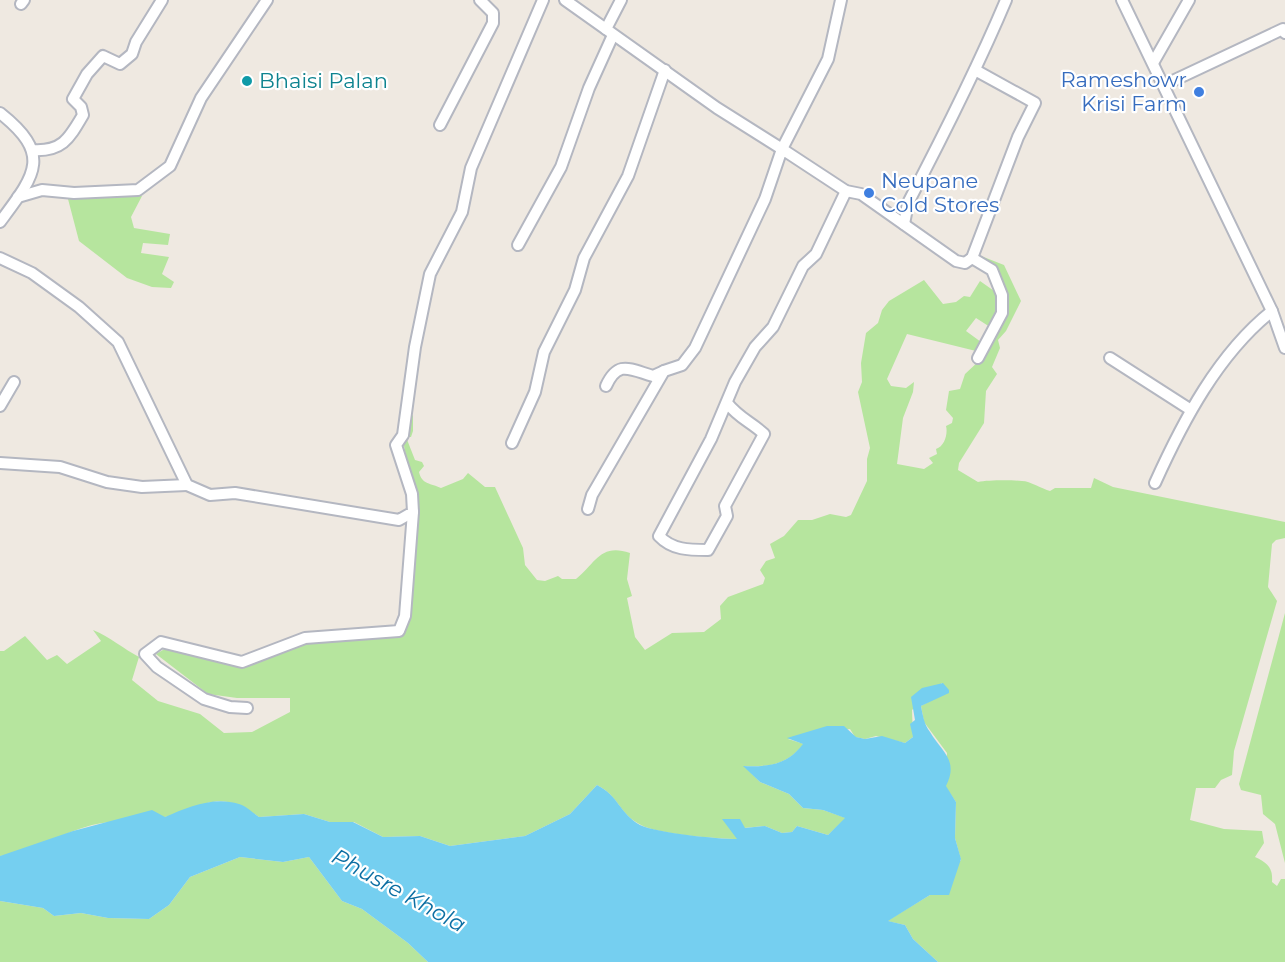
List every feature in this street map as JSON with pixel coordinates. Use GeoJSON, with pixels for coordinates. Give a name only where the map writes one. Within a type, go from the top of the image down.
{"type":"FeatureCollection","features":[{"type":"Feature","properties":{"kind":"street"},"geometry":{"type":"LineString","coordinates":[[32,150],[51,152],[72,136],[83,115],[81,107],[73,99],[87,74],[103,56],[120,64],[132,54],[136,42],[162,0]]}},
{"type":"Feature","properties":{"kind":"street"},"geometry":{"type":"LineString","coordinates":[[18,196],[42,190],[74,193],[138,190],[170,166],[201,98],[267,0]]}},
{"type":"Feature","properties":{"kind":"street"},"geometry":{"type":"LineString","coordinates":[[440,125],[494,23],[493,13],[480,0]]}},
{"type":"Feature","properties":{"kind":"street"},"geometry":{"type":"LineString","coordinates":[[247,708],[230,707],[204,699],[157,667],[145,654],[161,642],[242,662],[305,638],[399,631],[405,616],[412,494],[396,445],[403,435],[415,347],[430,274],[462,212],[471,168],[543,0]]}},
{"type":"Feature","properties":{"kind":"street"},"geometry":{"type":"LineString","coordinates":[[565,0],[717,108],[846,191],[861,194],[956,261],[965,263],[972,258],[1018,137],[1035,103],[975,70]]}},
{"type":"Feature","properties":{"kind":"street"},"geometry":{"type":"LineString","coordinates":[[518,245],[561,167],[621,0]]}},
{"type":"Feature","properties":{"kind":"street"},"geometry":{"type":"LineString","coordinates":[[606,386],[613,372],[621,368],[653,376],[682,365],[695,348],[765,199],[782,149],[828,59],[841,0]]}},
{"type":"Feature","properties":{"kind":"street"},"geometry":{"type":"LineString","coordinates":[[904,224],[908,203],[975,70],[1006,0]]}},
{"type":"Feature","properties":{"kind":"street"},"geometry":{"type":"LineString","coordinates":[[1122,0],[1272,311],[1285,348]]}},
{"type":"Feature","properties":{"kind":"street"},"geometry":{"type":"LineString","coordinates":[[1153,63],[1189,0]]}},
{"type":"Feature","properties":{"kind":"street"},"geometry":{"type":"LineString","coordinates":[[1164,85],[1284,28]]}},
{"type":"Feature","properties":{"kind":"street"},"geometry":{"type":"LineString","coordinates":[[512,443],[535,392],[544,352],[575,290],[584,258],[628,176],[665,70]]}},
{"type":"Feature","properties":{"kind":"street"},"geometry":{"type":"LineString","coordinates":[[0,113],[25,136],[32,150],[35,164],[32,176],[0,222]]}},
{"type":"Feature","properties":{"kind":"street"},"geometry":{"type":"LineString","coordinates":[[727,403],[741,420],[753,423],[764,434],[725,506],[727,516],[708,550],[683,549],[667,544],[659,536],[711,439],[727,403],[755,347],[773,327],[804,266],[816,254],[829,232],[846,191]]}},
{"type":"Feature","properties":{"kind":"street"},"geometry":{"type":"LineString","coordinates":[[0,258],[32,273],[79,307],[118,342],[187,484]]}},
{"type":"Feature","properties":{"kind":"street"},"geometry":{"type":"LineString","coordinates":[[972,258],[992,270],[1002,295],[1002,313],[978,358]]}},
{"type":"Feature","properties":{"kind":"street"},"geometry":{"type":"LineString","coordinates":[[1155,483],[1191,410],[1246,331],[1272,311]]}},
{"type":"Feature","properties":{"kind":"street"},"geometry":{"type":"LineString","coordinates":[[1110,358],[1191,410]]}},
{"type":"Feature","properties":{"kind":"street"},"geometry":{"type":"LineString","coordinates":[[588,509],[592,495],[664,371]]}},
{"type":"Feature","properties":{"kind":"street"},"geometry":{"type":"LineString","coordinates":[[0,406],[14,382]]}},
{"type":"Feature","properties":{"kind":"street"},"geometry":{"type":"LineString","coordinates":[[0,463],[60,467],[107,482],[142,487],[187,484],[210,495],[235,493],[399,520],[412,512]]}},
{"type":"Feature","properties":{"kind":"green space"},"geometry":{"type":"Polygon","coordinates":[[[83,195],[142,196],[131,217],[134,228],[170,234],[168,245],[143,243],[141,253],[169,257],[162,274],[174,282],[171,288],[152,287],[127,278],[79,241],[68,199],[83,195]]]}},
{"type":"Feature","properties":{"kind":"green space"},"geometry":{"type":"Polygon","coordinates":[[[976,254],[1004,265],[1021,301],[1006,331],[998,340],[1000,348],[992,367],[997,374],[986,391],[984,423],[959,463],[958,470],[978,482],[1025,481],[1050,491],[1055,488],[1091,488],[1094,478],[1113,487],[1285,522],[1285,538],[1276,540],[1272,544],[1268,587],[1277,601],[1234,751],[1232,775],[1221,780],[1215,788],[1196,788],[1190,820],[1224,829],[1262,831],[1264,843],[1255,857],[1269,867],[1272,882],[1277,886],[1281,879],[1285,879],[1285,962],[938,962],[913,939],[905,925],[887,921],[930,895],[961,860],[955,838],[956,802],[945,786],[947,753],[924,722],[921,706],[943,694],[942,683],[912,710],[913,737],[905,743],[876,736],[865,739],[855,737],[850,729],[788,739],[804,744],[791,756],[777,763],[744,766],[760,782],[789,794],[803,808],[823,810],[846,818],[828,835],[797,826],[792,832],[782,833],[765,826],[744,828],[738,839],[660,831],[634,821],[610,794],[597,785],[570,814],[525,836],[450,846],[420,836],[383,837],[354,822],[330,822],[304,814],[259,817],[245,808],[222,801],[156,819],[92,825],[22,851],[0,856],[0,651],[4,651],[25,636],[47,660],[57,655],[67,664],[101,641],[93,630],[139,657],[132,680],[158,701],[200,714],[224,733],[252,732],[290,712],[290,698],[237,698],[208,694],[156,654],[168,647],[242,664],[313,639],[380,634],[401,637],[414,569],[418,516],[404,446],[404,436],[413,414],[413,431],[411,437],[406,437],[415,460],[422,462],[424,466],[419,472],[422,479],[441,488],[463,479],[468,473],[485,487],[495,487],[523,548],[525,565],[537,580],[545,581],[558,576],[562,579],[576,579],[605,553],[620,551],[630,553],[627,579],[632,596],[627,598],[635,637],[645,650],[672,633],[704,632],[721,619],[720,606],[728,597],[763,584],[765,578],[760,570],[766,561],[775,558],[770,544],[784,536],[798,520],[812,520],[830,514],[846,517],[851,515],[867,481],[867,459],[870,448],[858,392],[862,382],[861,363],[866,333],[878,323],[882,310],[889,301],[924,280],[943,304],[956,302],[964,296],[970,297],[980,281],[997,293],[1001,303],[990,327],[976,318],[966,331],[981,342],[976,351],[907,334],[887,379],[891,386],[906,388],[914,382],[913,392],[903,418],[897,464],[924,469],[933,463],[929,458],[937,454],[936,449],[945,439],[946,426],[952,423],[953,418],[946,410],[949,391],[960,389],[965,374],[980,360],[1006,296],[999,272],[976,254]]]}},
{"type":"Feature","properties":{"kind":"green space"},"geometry":{"type":"Polygon","coordinates":[[[1285,613],[1285,863],[1275,824],[1263,814],[1261,795],[1241,790],[1239,784],[1285,613]]]}},
{"type":"Feature","properties":{"kind":"green space"},"geometry":{"type":"Polygon","coordinates":[[[240,857],[283,862],[309,857],[342,901],[362,909],[408,943],[428,962],[0,962],[0,901],[43,908],[54,916],[81,913],[108,918],[149,919],[169,905],[190,877],[240,857]]]}},
{"type":"Feature","properties":{"kind":"water","name":"Phusre Khola"},"geometry":{"type":"Polygon","coordinates":[[[943,683],[949,693],[921,706],[926,726],[950,763],[950,777],[946,786],[956,802],[955,838],[961,859],[949,895],[930,895],[888,921],[905,925],[913,939],[938,962],[428,962],[408,943],[362,909],[342,901],[309,857],[283,862],[240,857],[190,877],[169,905],[149,919],[108,918],[81,913],[54,916],[43,908],[0,901],[0,856],[73,831],[152,810],[165,817],[192,806],[220,801],[239,804],[259,817],[304,814],[330,822],[353,822],[383,837],[420,836],[450,846],[525,836],[570,814],[597,785],[610,794],[633,820],[640,825],[660,831],[737,839],[722,819],[740,819],[745,828],[765,826],[782,833],[792,832],[797,826],[828,835],[845,818],[823,810],[803,808],[789,794],[760,782],[743,766],[769,765],[784,760],[803,744],[787,738],[827,726],[844,726],[856,737],[865,739],[882,736],[905,743],[913,737],[910,724],[915,720],[911,697],[922,688],[943,683]]]}},
{"type":"Feature","properties":{"kind":"place","name":"Bhaisi Palan"},"geometry":{"type":"Point","coordinates":[247,81]}},
{"type":"Feature","properties":{"kind":"place","name":"Rameshowr Krisi Farm"},"geometry":{"type":"Point","coordinates":[1199,92]}},
{"type":"Feature","properties":{"kind":"place","name":"Neupane Cold Stores"},"geometry":{"type":"Point","coordinates":[869,193]}}]}
